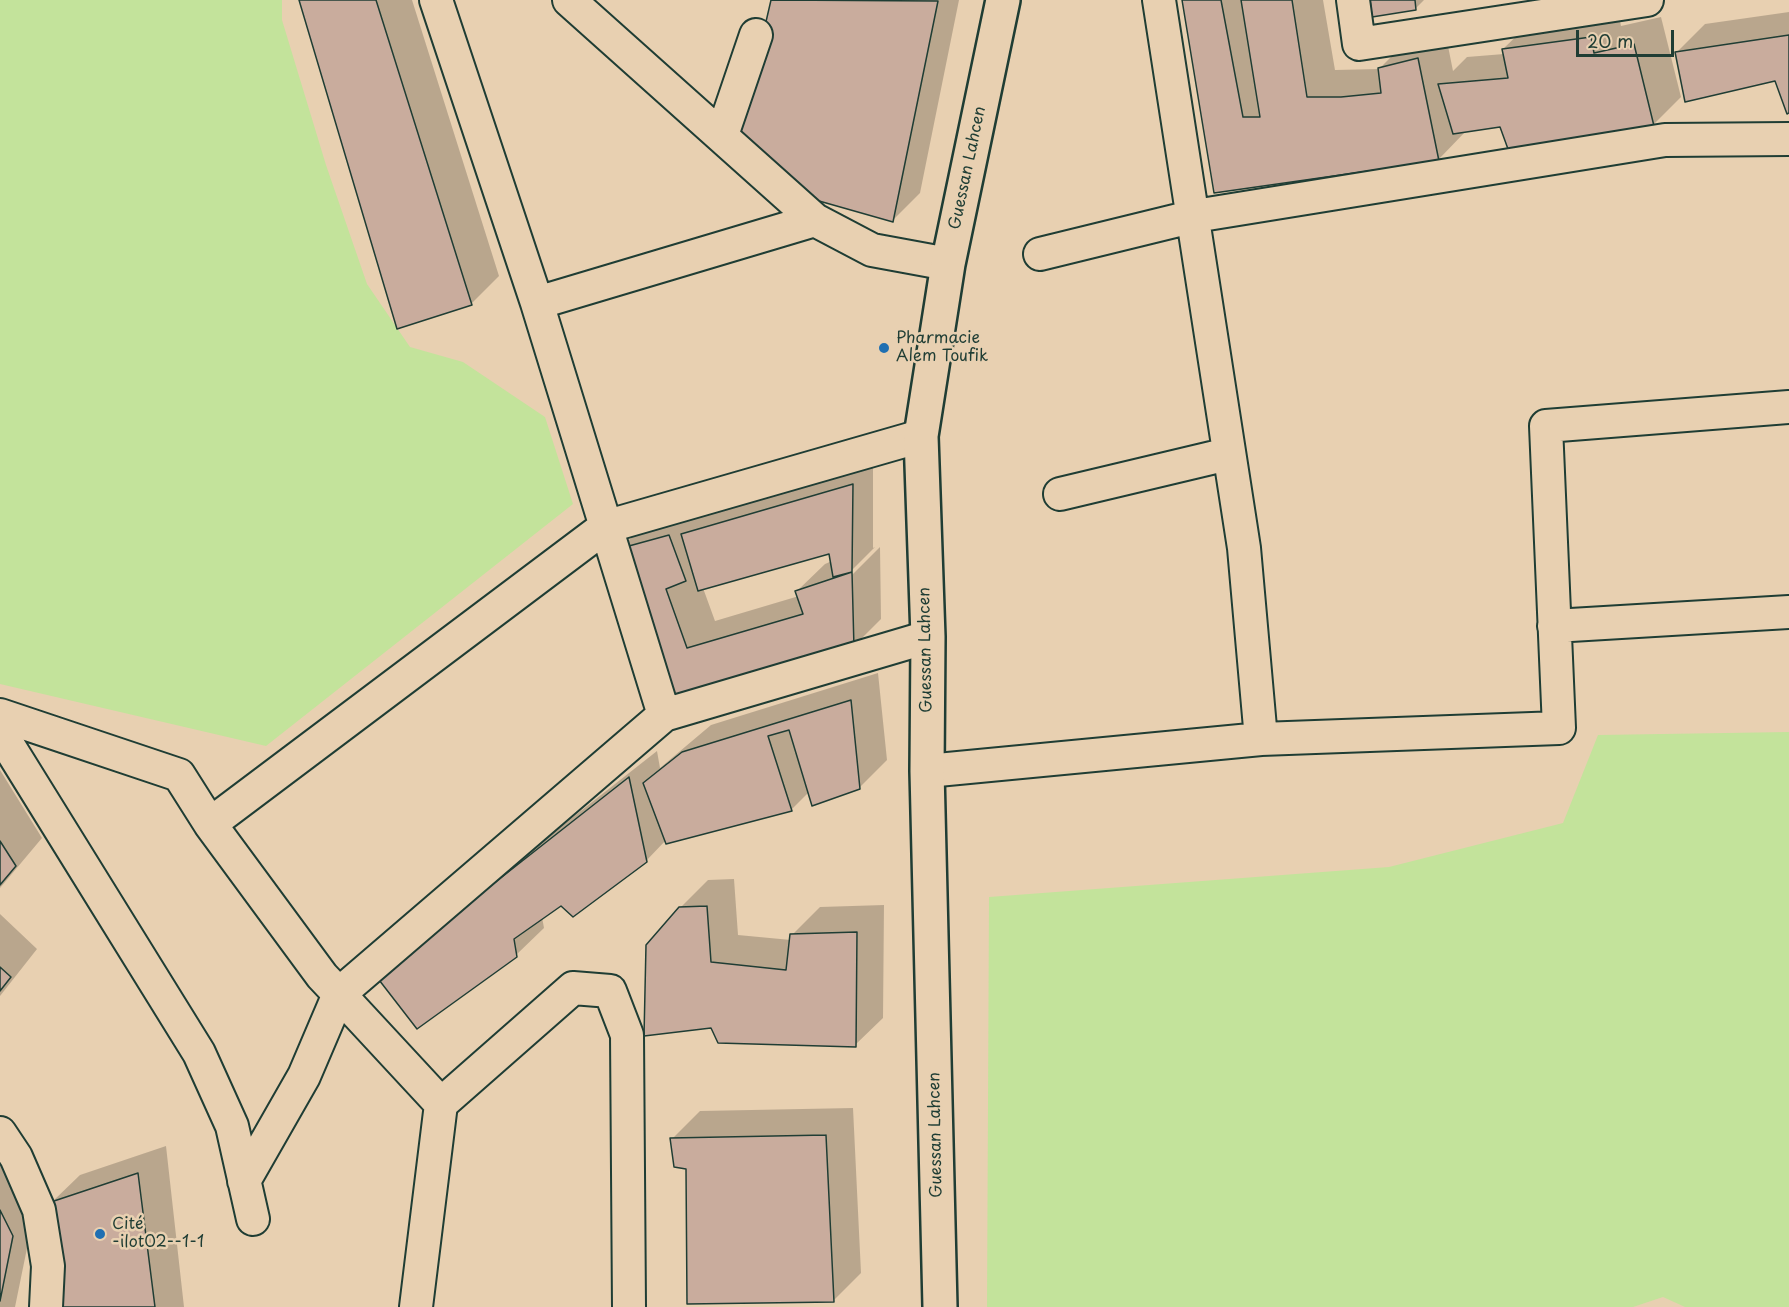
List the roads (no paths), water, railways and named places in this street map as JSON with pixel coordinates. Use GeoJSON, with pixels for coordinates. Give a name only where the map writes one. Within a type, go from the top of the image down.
{"type":"FeatureCollection","features":[{"type":"Feature","properties":{"kind":"main road","name":"Guessan Lahcen"},"geometry":{"type":"LineString","coordinates":[[940,1307],[927,771],[928,636],[921,436],[948,264],[1003,0]]}},
{"type":"Feature","properties":{"kind":"street"},"geometry":{"type":"LineString","coordinates":[[436,0],[537,303],[664,715]]}},
{"type":"Feature","properties":{"kind":"street"},"geometry":{"type":"LineString","coordinates":[[569,0],[814,220],[872,250],[948,264]]}},
{"type":"Feature","properties":{"kind":"street"},"geometry":{"type":"LineString","coordinates":[[602,0],[616,41]]}},
{"type":"Feature","properties":{"kind":"street"},"geometry":{"type":"LineString","coordinates":[[1159,0],[1195,216],[1228,454],[1244,548],[1261,739]]}},
{"type":"Feature","properties":{"kind":"street"},"geometry":{"type":"LineString","coordinates":[[1353,0],[1359,44],[1647,0]]}},
{"type":"Feature","properties":{"kind":"street"},"geometry":{"type":"LineString","coordinates":[[722,135],[756,35]]}},
{"type":"Feature","properties":{"kind":"street"},"geometry":{"type":"LineString","coordinates":[[1040,254],[1195,216],[1665,140],[1789,140]]}},
{"type":"Feature","properties":{"kind":"street"},"geometry":{"type":"LineString","coordinates":[[537,303],[814,220]]}},
{"type":"Feature","properties":{"kind":"street"},"geometry":{"type":"LineString","coordinates":[[927,771],[1261,739],[1559,728],[1546,426],[1789,407]]}},
{"type":"Feature","properties":{"kind":"street"},"geometry":{"type":"LineString","coordinates":[[210,824],[605,527],[921,436]]}},
{"type":"Feature","properties":{"kind":"street"},"geometry":{"type":"LineString","coordinates":[[1060,494],[1228,454]]}},
{"type":"Feature","properties":{"kind":"street"},"geometry":{"type":"LineString","coordinates":[[1554,626],[1789,612]]}},
{"type":"Feature","properties":{"kind":"street"},"geometry":{"type":"LineString","coordinates":[[244,1180],[304,1076],[339,994],[664,715],[928,636]]}},
{"type":"Feature","properties":{"kind":"street"},"geometry":{"type":"LineString","coordinates":[[0,715],[179,775],[210,824],[322,976],[441,1104]]}},
{"type":"Feature","properties":{"kind":"street"},"geometry":{"type":"LineString","coordinates":[[0,732],[199,1053],[232,1126],[253,1218]]}},
{"type":"Feature","properties":{"kind":"street"},"geometry":{"type":"LineString","coordinates":[[416,1307],[441,1104],[573,988],[610,991],[627,1035],[629,1307]]}},
{"type":"Feature","properties":{"kind":"street"},"geometry":{"type":"LineString","coordinates":[[0,1133],[16,1157],[39,1210],[48,1266],[46,1307]]}},
{"type":"Feature","properties":{"kind":"place","name":"Pharmacie Alem Toufik"},"geometry":{"type":"Point","coordinates":[884,348]}},
{"type":"Feature","properties":{"kind":"place","name":"Cité -ilot02--1-1"},"geometry":{"type":"Point","coordinates":[100,1234]}}]}
